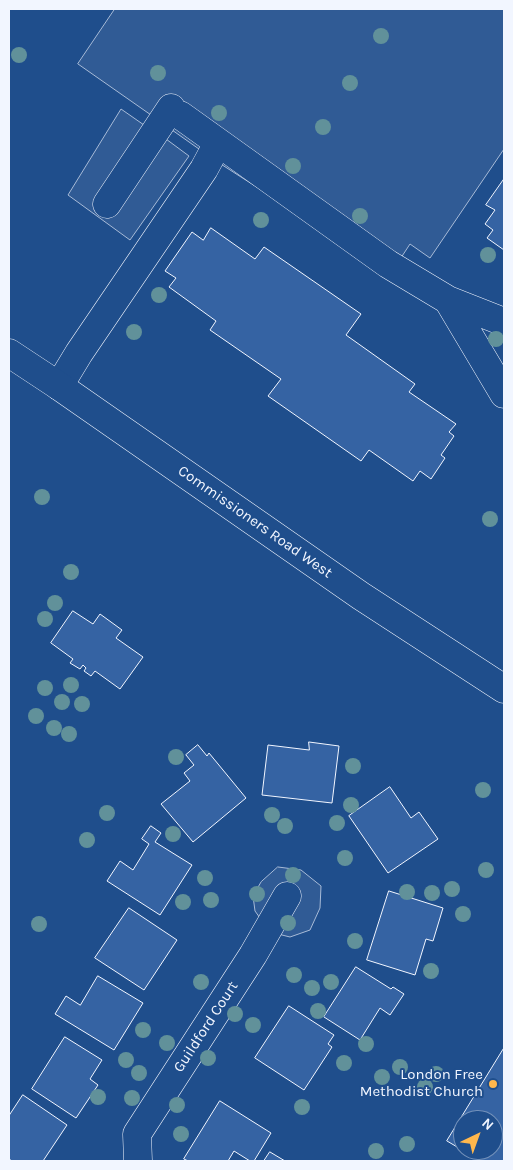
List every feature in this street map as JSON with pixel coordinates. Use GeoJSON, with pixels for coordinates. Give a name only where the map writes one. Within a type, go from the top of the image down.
{"type":"FeatureCollection","features":[{"type":"Feature","properties":{"kind":"main road"},"geometry":{"type":"LineString","coordinates":[[107,204],[175,111],[388,264],[448,300],[504,322]]}},
{"type":"Feature","properties":{"kind":"main road"},"geometry":{"type":"LineString","coordinates":[[59,386],[84,345],[204,169],[218,143]]}},
{"type":"Feature","properties":{"kind":"main road"},"geometry":{"type":"LineString","coordinates":[[448,300],[504,393]]}},
{"type":"Feature","properties":{"kind":"main road","name":"Commissioners Road West"},"geometry":{"type":"LineString","coordinates":[[9,353],[361,596],[504,689]]}},
{"type":"Feature","properties":{"kind":"main road"},"geometry":{"type":"LineString","coordinates":[[504,370],[504,393]]}},
{"type":"Feature","properties":{"kind":"main road","name":"Guildford Court"},"geometry":{"type":"LineString","coordinates":[[138,1161],[137,1134],[253,955],[287,896]]}},
{"type":"Feature","properties":{"kind":"shaded area"},"geometry":{"type":"Polygon","coordinates":[[[115,9],[504,9],[504,149],[430,258],[410,244],[391,273],[216,161],[172,130],[166,139],[189,156],[130,240],[68,195],[121,109],[144,125],[151,115],[78,64],[115,9]]]}},
{"type":"Feature","properties":{"kind":"shaded area"},"geometry":{"type":"Polygon","coordinates":[[[278,867],[301,870],[321,886],[320,908],[310,930],[290,937],[270,932],[255,911],[253,896],[261,882],[278,867]]]}},
{"type":"Feature","properties":{"kind":"building"},"geometry":{"type":"Polygon","coordinates":[[[504,179],[504,250],[487,238],[493,230],[485,224],[495,210],[486,205],[504,179]]]}},
{"type":"Feature","properties":{"kind":"building"},"geometry":{"type":"Polygon","coordinates":[[[211,228],[255,259],[264,247],[361,314],[346,335],[415,384],[409,392],[456,424],[449,432],[454,436],[441,455],[445,458],[431,479],[420,471],[413,481],[369,450],[361,461],[268,396],[281,379],[210,330],[216,321],[169,287],[176,278],[165,271],[192,232],[203,240],[211,228]]]}},
{"type":"Feature","properties":{"kind":"building"},"geometry":{"type":"Polygon","coordinates":[[[73,611],[93,624],[100,614],[122,630],[116,638],[143,657],[120,689],[95,671],[91,676],[84,671],[86,668],[83,665],[80,669],[70,663],[73,659],[51,643],[73,611]]]}},
{"type":"Feature","properties":{"kind":"building"},"geometry":{"type":"Polygon","coordinates":[[[309,742],[339,746],[332,803],[262,795],[268,745],[309,750],[309,742]]]}},
{"type":"Feature","properties":{"kind":"building"},"geometry":{"type":"Polygon","coordinates":[[[198,745],[207,756],[209,753],[246,798],[193,842],[161,804],[190,781],[184,773],[194,765],[186,755],[198,745]]]}},
{"type":"Feature","properties":{"kind":"building"},"geometry":{"type":"Polygon","coordinates":[[[390,787],[411,818],[419,812],[438,839],[388,873],[349,816],[390,787]]]}},
{"type":"Feature","properties":{"kind":"building"},"geometry":{"type":"Polygon","coordinates":[[[151,826],[161,833],[155,842],[192,865],[160,915],[107,881],[120,861],[133,870],[149,844],[142,839],[151,826]]]}},
{"type":"Feature","properties":{"kind":"building"},"geometry":{"type":"Polygon","coordinates":[[[389,891],[443,908],[433,941],[426,939],[415,975],[367,960],[389,891]]]}},
{"type":"Feature","properties":{"kind":"building"},"geometry":{"type":"Polygon","coordinates":[[[129,908],[177,940],[144,990],[95,958],[129,908]]]}},
{"type":"Feature","properties":{"kind":"building"},"geometry":{"type":"Polygon","coordinates":[[[356,967],[391,989],[393,987],[404,994],[390,1015],[380,1008],[360,1040],[324,1017],[356,967]]]}},
{"type":"Feature","properties":{"kind":"building"},"geometry":{"type":"Polygon","coordinates":[[[98,976],[143,1003],[114,1050],[55,1014],[66,996],[80,1005],[98,976]]]}},
{"type":"Feature","properties":{"kind":"building"},"geometry":{"type":"Polygon","coordinates":[[[289,1006],[334,1035],[328,1044],[332,1047],[304,1090],[255,1058],[289,1006]]]}},
{"type":"Feature","properties":{"kind":"building"},"geometry":{"type":"Polygon","coordinates":[[[65,1037],[102,1060],[90,1079],[98,1085],[76,1118],[32,1089],[65,1037]]]}},
{"type":"Feature","properties":{"kind":"building"},"geometry":{"type":"Polygon","coordinates":[[[504,1048],[504,1161],[479,1160],[503,1160],[503,1110],[466,1110],[504,1048]]]}},
{"type":"Feature","properties":{"kind":"building"},"geometry":{"type":"Polygon","coordinates":[[[23,1095],[67,1125],[43,1161],[12,1161],[9,1159],[9,1116],[23,1095]]]}},
{"type":"Feature","properties":{"kind":"building"},"geometry":{"type":"Polygon","coordinates":[[[220,1101],[271,1133],[254,1161],[250,1161],[234,1151],[228,1161],[188,1161],[184,1159],[220,1101]]]}},
{"type":"Feature","properties":{"kind":"building"},"geometry":{"type":"Polygon","coordinates":[[[453,1131],[453,1145],[447,1141],[453,1131]]]}},
{"type":"Feature","properties":{"kind":"building"},"geometry":{"type":"Polygon","coordinates":[[[270,1152],[285,1161],[264,1161],[270,1152]]]}},
{"type":"Feature","properties":{"kind":"place","name":"London Free Methodist Church"},"geometry":{"type":"Point","coordinates":[493,1084]}}]}
